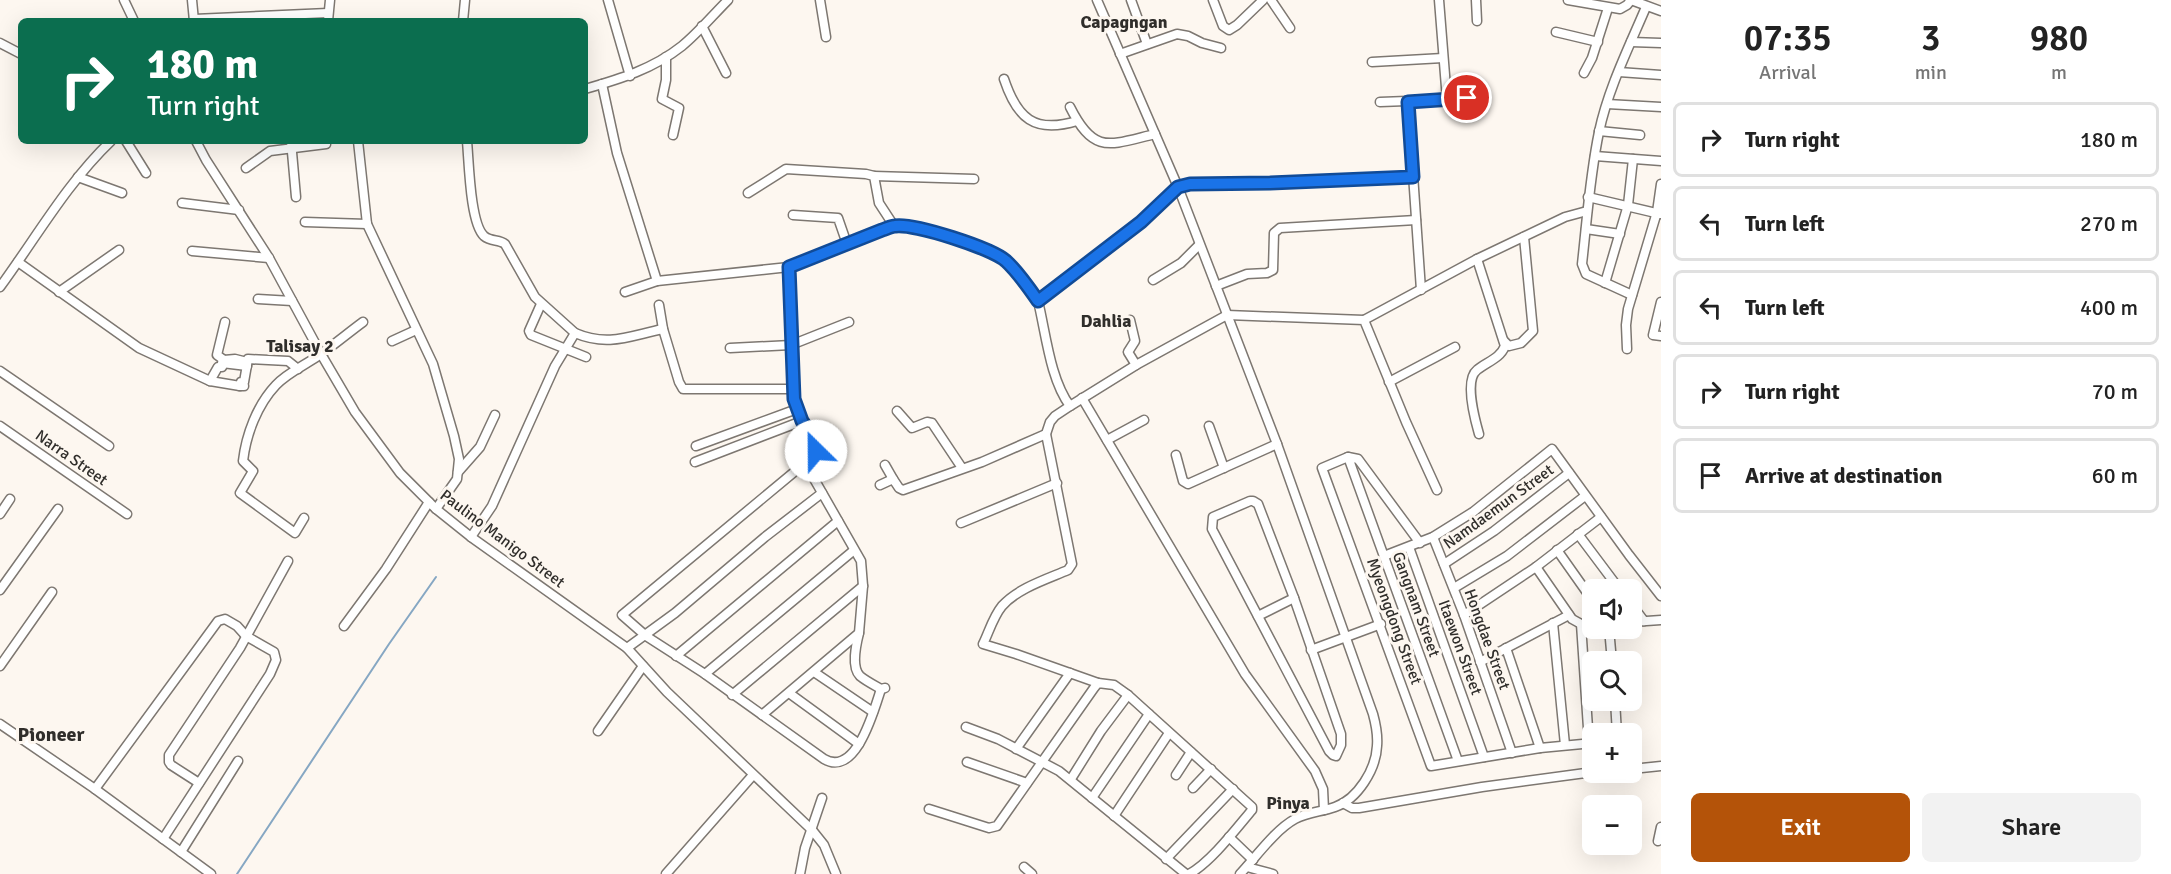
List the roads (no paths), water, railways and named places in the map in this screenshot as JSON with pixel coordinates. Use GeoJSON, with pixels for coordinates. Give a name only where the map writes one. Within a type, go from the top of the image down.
{"type":"FeatureCollection","features":[{"type":"Feature","properties":{"kind":"street"},"geometry":{"type":"LineString","coordinates":[[124,0],[133,18]]}},
{"type":"Feature","properties":{"kind":"street"},"geometry":{"type":"LineString","coordinates":[[192,0],[194,18]]}},
{"type":"Feature","properties":{"kind":"street"},"geometry":{"type":"LineString","coordinates":[[283,18],[328,17],[330,0]]}},
{"type":"Feature","properties":{"kind":"street"},"geometry":{"type":"LineString","coordinates":[[463,18],[465,0]]}},
{"type":"Feature","properties":{"kind":"street"},"geometry":{"type":"LineString","coordinates":[[588,88],[630,76],[666,57],[683,45],[728,0]]}},
{"type":"Feature","properties":{"kind":"street"},"geometry":{"type":"LineString","coordinates":[[820,0],[826,37]]}},
{"type":"Feature","properties":{"kind":"street"},"geometry":{"type":"LineString","coordinates":[[1097,0],[1178,187],[1277,444],[1373,714],[1377,732],[1374,762],[1367,778],[1354,794],[1343,803],[1293,820],[1240,874]]}},
{"type":"Feature","properties":{"kind":"street"},"geometry":{"type":"LineString","coordinates":[[1131,0],[1147,44]]}},
{"type":"Feature","properties":{"kind":"street"},"geometry":{"type":"LineString","coordinates":[[1213,0],[1223,26],[1229,30],[1263,0]]}},
{"type":"Feature","properties":{"kind":"street"},"geometry":{"type":"LineString","coordinates":[[1271,0],[1290,28]]}},
{"type":"Feature","properties":{"kind":"street"},"geometry":{"type":"LineString","coordinates":[[1439,0],[1447,100]]}},
{"type":"Feature","properties":{"kind":"street"},"geometry":{"type":"LineString","coordinates":[[1476,0],[1477,21]]}},
{"type":"Feature","properties":{"kind":"street"},"geometry":{"type":"LineString","coordinates":[[1568,0],[1608,8],[1623,8],[1631,0],[1661,11]]}},
{"type":"Feature","properties":{"kind":"street"},"geometry":{"type":"LineString","coordinates":[[610,1],[630,76]]}},
{"type":"Feature","properties":{"kind":"street"},"geometry":{"type":"LineString","coordinates":[[1632,295],[1583,271],[1582,264],[1588,197],[1599,131],[1619,72],[1646,7]]}},
{"type":"Feature","properties":{"kind":"street"},"geometry":{"type":"LineString","coordinates":[[1584,73],[1598,42],[1608,8]]}},
{"type":"Feature","properties":{"kind":"street"},"geometry":{"type":"LineString","coordinates":[[702,26],[726,73]]}},
{"type":"Feature","properties":{"kind":"street"},"geometry":{"type":"LineString","coordinates":[[1556,32],[1598,42]]}},
{"type":"Feature","properties":{"kind":"street"},"geometry":{"type":"LineString","coordinates":[[1120,54],[1182,34],[1221,48]]}},
{"type":"Feature","properties":{"kind":"street"},"geometry":{"type":"LineString","coordinates":[[1631,42],[1661,43]]}},
{"type":"Feature","properties":{"kind":"street"},"geometry":{"type":"LineString","coordinates":[[0,43],[18,52]]}},
{"type":"Feature","properties":{"kind":"street"},"geometry":{"type":"LineString","coordinates":[[666,57],[666,80],[662,98],[664,102],[679,108],[674,135]]}},
{"type":"Feature","properties":{"kind":"street"},"geometry":{"type":"LineString","coordinates":[[1372,62],[1443,58]]}},
{"type":"Feature","properties":{"kind":"street"},"geometry":{"type":"LineString","coordinates":[[1619,72],[1661,75]]}},
{"type":"Feature","properties":{"kind":"street"},"geometry":{"type":"LineString","coordinates":[[1004,79],[1014,106],[1024,116],[1047,125],[1066,124],[1077,120]]}},
{"type":"Feature","properties":{"kind":"street"},"geometry":{"type":"LineString","coordinates":[[602,84],[616,153],[657,282]]}},
{"type":"Feature","properties":{"kind":"street"},"geometry":{"type":"LineString","coordinates":[[1380,102],[1467,98],[1481,87]]}},
{"type":"Feature","properties":{"kind":"street"},"geometry":{"type":"LineString","coordinates":[[1408,102],[1421,290]]}},
{"type":"Feature","properties":{"kind":"street"},"geometry":{"type":"LineString","coordinates":[[1607,104],[1661,107]]}},
{"type":"Feature","properties":{"kind":"street"},"geometry":{"type":"LineString","coordinates":[[1070,107],[1087,135],[1100,142],[1120,142],[1155,134]]}},
{"type":"Feature","properties":{"kind":"street"},"geometry":{"type":"LineString","coordinates":[[1599,131],[1641,135]]}},
{"type":"Feature","properties":{"kind":"street"},"geometry":{"type":"LineString","coordinates":[[0,287],[78,177],[108,144]]}},
{"type":"Feature","properties":{"kind":"street"},"geometry":{"type":"LineString","coordinates":[[128,144],[146,173]]}},
{"type":"Feature","properties":{"kind":"street","name":"Paulino Manigo Street"},"geometry":{"type":"LineString","coordinates":[[198,144],[269,258],[355,412],[387,457],[436,509],[471,537],[627,648],[667,692],[812,830],[824,845],[836,874]]}},
{"type":"Feature","properties":{"kind":"street"},"geometry":{"type":"LineString","coordinates":[[246,168],[270,151],[291,144],[326,144]]}},
{"type":"Feature","properties":{"kind":"street"},"geometry":{"type":"LineString","coordinates":[[291,144],[296,197]]}},
{"type":"Feature","properties":{"kind":"street"},"geometry":{"type":"LineString","coordinates":[[358,144],[367,224],[433,364],[448,411],[459,459],[457,479],[436,509]]}},
{"type":"Feature","properties":{"kind":"street"},"geometry":{"type":"LineString","coordinates":[[467,144],[477,227],[487,238],[502,241],[505,244],[522,276],[541,304],[575,333],[595,341],[609,341],[663,329]]}},
{"type":"Feature","properties":{"kind":"street"},"geometry":{"type":"LineString","coordinates":[[1595,156],[1661,161]]}},
{"type":"Feature","properties":{"kind":"street"},"geometry":{"type":"LineString","coordinates":[[1605,283],[1628,205],[1633,159]]}},
{"type":"Feature","properties":{"kind":"street"},"geometry":{"type":"LineString","coordinates":[[748,193],[786,169],[874,176],[974,179]]}},
{"type":"Feature","properties":{"kind":"street"},"geometry":{"type":"LineString","coordinates":[[874,176],[879,203],[894,226]]}},
{"type":"Feature","properties":{"kind":"street"},"geometry":{"type":"LineString","coordinates":[[78,177],[122,194]]}},
{"type":"Feature","properties":{"kind":"street"},"geometry":{"type":"LineString","coordinates":[[1038,301],[1141,222],[1178,187],[1190,184],[1413,177]]}},
{"type":"Feature","properties":{"kind":"street"},"geometry":{"type":"LineString","coordinates":[[1627,350],[1627,315],[1659,213],[1661,184]]}},
{"type":"Feature","properties":{"kind":"street"},"geometry":{"type":"LineString","coordinates":[[1588,197],[1659,213]]}},
{"type":"Feature","properties":{"kind":"street"},"geometry":{"type":"LineString","coordinates":[[182,203],[238,210]]}},
{"type":"Feature","properties":{"kind":"street"},"geometry":{"type":"LineString","coordinates":[[966,727],[998,739],[1071,779],[1167,859],[1188,874],[1196,870],[1253,808],[1114,685],[1098,683],[983,644],[997,614],[1009,600],[1071,567],[1072,557],[1047,435],[1050,422],[1082,398],[1136,365],[1227,315],[1364,320],[1477,259],[1565,218],[1587,211]]}},
{"type":"Feature","properties":{"kind":"street"},"geometry":{"type":"LineString","coordinates":[[793,215],[834,216],[840,221],[847,244]]}},
{"type":"Feature","properties":{"kind":"street"},"geometry":{"type":"LineString","coordinates":[[1216,286],[1247,274],[1267,273],[1273,270],[1274,233],[1280,228],[1416,220]]}},
{"type":"Feature","properties":{"kind":"street"},"geometry":{"type":"LineString","coordinates":[[305,222],[367,224]]}},
{"type":"Feature","properties":{"kind":"street"},"geometry":{"type":"LineString","coordinates":[[625,292],[657,282],[789,267],[894,226],[904,226],[960,240],[994,253],[1007,262],[1038,301],[1056,378],[1070,406]]}},
{"type":"Feature","properties":{"kind":"street"},"geometry":{"type":"LineString","coordinates":[[1586,229],[1620,234]]}},
{"type":"Feature","properties":{"kind":"street"},"geometry":{"type":"LineString","coordinates":[[1504,341],[1509,346],[1521,344],[1533,331],[1524,237]]}},
{"type":"Feature","properties":{"kind":"street"},"geometry":{"type":"LineString","coordinates":[[1153,280],[1181,263],[1199,245]]}},
{"type":"Feature","properties":{"kind":"street"},"geometry":{"type":"LineString","coordinates":[[58,292],[119,250]]}},
{"type":"Feature","properties":{"kind":"street"},"geometry":{"type":"LineString","coordinates":[[192,251],[269,258]]}},
{"type":"Feature","properties":{"kind":"street"},"geometry":{"type":"LineString","coordinates":[[1477,259],[1504,341],[1504,349],[1498,357],[1476,370],[1472,376],[1473,411],[1479,434]]}},
{"type":"Feature","properties":{"kind":"street"},"geometry":{"type":"LineString","coordinates":[[18,262],[139,348],[210,381],[242,386],[241,382],[244,381],[248,359],[288,361],[298,369]]}},
{"type":"Feature","properties":{"kind":"street"},"geometry":{"type":"LineString","coordinates":[[789,267],[793,388],[802,421],[818,447],[805,463],[623,612],[624,618],[646,636],[705,674],[829,763],[839,764],[859,744],[869,727],[883,689],[859,675],[856,670],[855,649],[859,633],[863,586],[861,561],[853,551],[805,463]]}},
{"type":"Feature","properties":{"kind":"street"},"geometry":{"type":"LineString","coordinates":[[258,299],[292,301]]}},
{"type":"Feature","properties":{"kind":"street"},"geometry":{"type":"LineString","coordinates":[[1661,302],[1653,335],[1661,336]]}},
{"type":"Feature","properties":{"kind":"street"},"geometry":{"type":"LineString","coordinates":[[541,304],[530,331],[531,335],[586,357]]}},
{"type":"Feature","properties":{"kind":"street"},"geometry":{"type":"LineString","coordinates":[[659,304],[663,329],[679,382],[683,388],[793,388]]}},
{"type":"Feature","properties":{"kind":"street"},"geometry":{"type":"LineString","coordinates":[[1130,320],[1135,341],[1128,352],[1136,365]]}},
{"type":"Feature","properties":{"kind":"street"},"geometry":{"type":"LineString","coordinates":[[1364,320],[1437,490]]}},
{"type":"Feature","properties":{"kind":"street"},"geometry":{"type":"LineString","coordinates":[[224,361],[218,355],[225,322]]}},
{"type":"Feature","properties":{"kind":"street"},"geometry":{"type":"LineString","coordinates":[[304,518],[295,533],[240,493],[253,471],[243,461],[245,443],[251,432],[254,418],[276,385],[363,322]]}},
{"type":"Feature","properties":{"kind":"street"},"geometry":{"type":"LineString","coordinates":[[730,348],[791,345],[849,322]]}},
{"type":"Feature","properties":{"kind":"street"},"geometry":{"type":"LineString","coordinates":[[392,341],[416,330]]}},
{"type":"Feature","properties":{"kind":"street"},"geometry":{"type":"LineString","coordinates":[[471,537],[492,506],[564,349],[575,333]]}},
{"type":"Feature","properties":{"kind":"street"},"geometry":{"type":"LineString","coordinates":[[1389,382],[1455,347]]}},
{"type":"Feature","properties":{"kind":"street"},"geometry":{"type":"LineString","coordinates":[[224,361],[235,359],[247,364]]}},
{"type":"Feature","properties":{"kind":"street"},"geometry":{"type":"LineString","coordinates":[[210,381],[218,367],[222,367],[224,361]]}},
{"type":"Feature","properties":{"kind":"street"},"geometry":{"type":"LineString","coordinates":[[0,371],[110,446]]}},
{"type":"Feature","properties":{"kind":"street"},"geometry":{"type":"LineString","coordinates":[[1082,398],[1245,674],[1315,771],[1323,789],[1324,810]]}},
{"type":"Feature","properties":{"kind":"street"},"geometry":{"type":"LineString","coordinates":[[696,446],[797,409]]}},
{"type":"Feature","properties":{"kind":"street"},"geometry":{"type":"LineString","coordinates":[[897,411],[912,428],[927,422],[932,423],[962,468]]}},
{"type":"Feature","properties":{"kind":"street"},"geometry":{"type":"LineString","coordinates":[[458,472],[480,447],[495,415]]}},
{"type":"Feature","properties":{"kind":"street"},"geometry":{"type":"LineString","coordinates":[[1107,440],[1144,420]]}},
{"type":"Feature","properties":{"kind":"street"},"geometry":{"type":"LineString","coordinates":[[695,462],[802,421]]}},
{"type":"Feature","properties":{"kind":"street","name":"Narra Street"},"geometry":{"type":"LineString","coordinates":[[0,426],[127,514]]}},
{"type":"Feature","properties":{"kind":"street"},"geometry":{"type":"LineString","coordinates":[[1209,426],[1224,468]]}},
{"type":"Feature","properties":{"kind":"street"},"geometry":{"type":"LineString","coordinates":[[885,465],[899,488],[903,490],[982,462],[1047,435]]}},
{"type":"Feature","properties":{"kind":"street"},"geometry":{"type":"LineString","coordinates":[[1176,455],[1183,481],[1186,484],[1277,444]]}},
{"type":"Feature","properties":{"kind":"street"},"geometry":{"type":"LineString","coordinates":[[1384,556],[1433,537],[1484,505],[1552,449],[1600,517],[1661,596]]}},
{"type":"Feature","properties":{"kind":"street"},"geometry":{"type":"LineString","coordinates":[[1348,457],[1355,457],[1361,462],[1420,543]]}},
{"type":"Feature","properties":{"kind":"street","name":"Gangnam Street"},"geometry":{"type":"LineString","coordinates":[[1348,457],[1458,761]]}},
{"type":"Feature","properties":{"kind":"street","name":"Myeongdong Street"},"geometry":{"type":"LineString","coordinates":[[1348,457],[1322,468],[1381,624],[1431,766],[1540,748],[1582,744]]}},
{"type":"Feature","properties":{"kind":"street","name":"Namdaemun Street"},"geometry":{"type":"LineString","coordinates":[[1444,564],[1494,531],[1569,473]]}},
{"type":"Feature","properties":{"kind":"street"},"geometry":{"type":"LineString","coordinates":[[880,485],[893,479]]}},
{"type":"Feature","properties":{"kind":"street"},"geometry":{"type":"LineString","coordinates":[[961,523],[1057,483]]}},
{"type":"Feature","properties":{"kind":"street"},"geometry":{"type":"LineString","coordinates":[[627,648],[646,636],[822,492]]}},
{"type":"Feature","properties":{"kind":"street"},"geometry":{"type":"LineString","coordinates":[[1454,588],[1521,545],[1585,495]]}},
{"type":"Feature","properties":{"kind":"street"},"geometry":{"type":"LineString","coordinates":[[0,514],[10,499]]}},
{"type":"Feature","properties":{"kind":"street"},"geometry":{"type":"LineString","coordinates":[[1250,501],[1258,504],[1294,598],[1341,734],[1341,745],[1336,756],[1329,752],[1258,616],[1212,530],[1213,518],[1250,501]]}},
{"type":"Feature","properties":{"kind":"street"},"geometry":{"type":"LineString","coordinates":[[344,626],[386,569],[429,502]]}},
{"type":"Feature","properties":{"kind":"street"},"geometry":{"type":"LineString","coordinates":[[0,590],[58,509]]}},
{"type":"Feature","properties":{"kind":"street"},"geometry":{"type":"LineString","coordinates":[[1464,615],[1536,567],[1600,517]]}},
{"type":"Feature","properties":{"kind":"street"},"geometry":{"type":"LineString","coordinates":[[676,656],[838,521]]}},
{"type":"Feature","properties":{"kind":"street"},"geometry":{"type":"LineString","coordinates":[[1578,534],[1612,579]]}},
{"type":"Feature","properties":{"kind":"street","name":"Hongdae Street"},"geometry":{"type":"LineString","coordinates":[[1433,537],[1464,615],[1512,753]]}},
{"type":"Feature","properties":{"kind":"street","name":"Itaewon Street"},"geometry":{"type":"LineString","coordinates":[[1409,547],[1484,757]]}},
{"type":"Feature","properties":{"kind":"street"},"geometry":{"type":"LineString","coordinates":[[1557,550],[1582,585]]}},
{"type":"Feature","properties":{"kind":"street"},"geometry":{"type":"LineString","coordinates":[[705,674],[853,551]]}},
{"type":"Feature","properties":{"kind":"street"},"geometry":{"type":"LineString","coordinates":[[199,783],[171,765],[169,755],[246,636],[274,590],[288,561]]}},
{"type":"Feature","properties":{"kind":"street"},"geometry":{"type":"LineString","coordinates":[[1536,567],[1569,615],[1581,624],[1589,723]]}},
{"type":"Feature","properties":{"kind":"street"},"geometry":{"type":"LineString","coordinates":[[732,694],[863,586]]}},
{"type":"Feature","properties":{"kind":"street"},"geometry":{"type":"LineString","coordinates":[[0,666],[52,592]]}},
{"type":"Feature","properties":{"kind":"street"},"geometry":{"type":"LineString","coordinates":[[1258,616],[1294,598]]}},
{"type":"Feature","properties":{"kind":"street"},"geometry":{"type":"LineString","coordinates":[[1480,662],[1569,615]]}},
{"type":"Feature","properties":{"kind":"street"},"geometry":{"type":"LineString","coordinates":[[1642,618],[1644,621],[1661,620]]}},
{"type":"Feature","properties":{"kind":"street"},"geometry":{"type":"LineString","coordinates":[[95,789],[218,621],[225,619],[231,622],[246,636],[274,652],[276,662],[163,838]]}},
{"type":"Feature","properties":{"kind":"street"},"geometry":{"type":"LineString","coordinates":[[1553,623],[1565,746]]}},
{"type":"Feature","properties":{"kind":"street"},"geometry":{"type":"LineString","coordinates":[[1311,650],[1381,624]]}},
{"type":"Feature","properties":{"kind":"street"},"geometry":{"type":"LineString","coordinates":[[762,715],[859,633]]}},
{"type":"Feature","properties":{"kind":"street"},"geometry":{"type":"LineString","coordinates":[[1506,648],[1540,748]]}},
{"type":"Feature","properties":{"kind":"street"},"geometry":{"type":"LineString","coordinates":[[598,731],[644,666]]}},
{"type":"Feature","properties":{"kind":"street"},"geometry":{"type":"LineString","coordinates":[[814,672],[873,712]]}},
{"type":"Feature","properties":{"kind":"street"},"geometry":{"type":"LineString","coordinates":[[1016,749],[1071,673]]}},
{"type":"Feature","properties":{"kind":"street"},"geometry":{"type":"LineString","coordinates":[[930,809],[989,828],[999,824],[1098,683]]}},
{"type":"Feature","properties":{"kind":"street"},"geometry":{"type":"LineString","coordinates":[[789,693],[859,744]]}},
{"type":"Feature","properties":{"kind":"street"},"geometry":{"type":"LineString","coordinates":[[1071,779],[1101,731],[1128,695]]}},
{"type":"Feature","properties":{"kind":"street"},"geometry":{"type":"LineString","coordinates":[[1092,798],[1149,714]]}},
{"type":"Feature","properties":{"kind":"street"},"geometry":{"type":"LineString","coordinates":[[0,724],[95,789],[211,874]]}},
{"type":"Feature","properties":{"kind":"street"},"geometry":{"type":"LineString","coordinates":[[1114,816],[1169,733]]}},
{"type":"Feature","properties":{"kind":"street"},"geometry":{"type":"LineString","coordinates":[[1176,775],[1191,752]]}},
{"type":"Feature","properties":{"kind":"street"},"geometry":{"type":"LineString","coordinates":[[181,852],[238,761]]}},
{"type":"Feature","properties":{"kind":"street"},"geometry":{"type":"LineString","coordinates":[[967,762],[1027,783]]}},
{"type":"Feature","properties":{"kind":"street"},"geometry":{"type":"LineString","coordinates":[[1642,768],[1661,766]]}},
{"type":"Feature","properties":{"kind":"street"},"geometry":{"type":"LineString","coordinates":[[1192,788],[1211,769]]}},
{"type":"Feature","properties":{"kind":"street"},"geometry":{"type":"LineString","coordinates":[[1343,803],[1352,808],[1359,808],[1482,787],[1582,773]]}},
{"type":"Feature","properties":{"kind":"street"},"geometry":{"type":"LineString","coordinates":[[666,874],[753,775]]}},
{"type":"Feature","properties":{"kind":"street"},"geometry":{"type":"LineString","coordinates":[[1167,859],[1233,789]]}},
{"type":"Feature","properties":{"kind":"street"},"geometry":{"type":"LineString","coordinates":[[800,874],[822,798]]}},
{"type":"Feature","properties":{"kind":"street"},"geometry":{"type":"LineString","coordinates":[[1658,841],[1661,827]]}},
{"type":"Feature","properties":{"kind":"street"},"geometry":{"type":"LineString","coordinates":[[1228,837],[1250,863],[1273,874]]}},
{"type":"Feature","properties":{"kind":"street"},"geometry":{"type":"LineString","coordinates":[[1024,867],[1032,874]]}},
{"type":"Feature","properties":{"kind":"waterway"},"geometry":{"type":"LineString","coordinates":[[237,874],[436,577]]}},
{"type":"Feature","properties":{"kind":"district","name":"Capagngan"},"geometry":{"type":"Point","coordinates":[1124,22]}},
{"type":"Feature","properties":{"kind":"district","name":"Dahlia"},"geometry":{"type":"Point","coordinates":[1106,321]}},
{"type":"Feature","properties":{"kind":"district","name":"Talisay 2"},"geometry":{"type":"Point","coordinates":[300,346]}},
{"type":"Feature","properties":{"kind":"district","name":"Pioneer"},"geometry":{"type":"Point","coordinates":[51,734]}},
{"type":"Feature","properties":{"kind":"district","name":"Pinya"},"geometry":{"type":"Point","coordinates":[1288,803]}}]}
